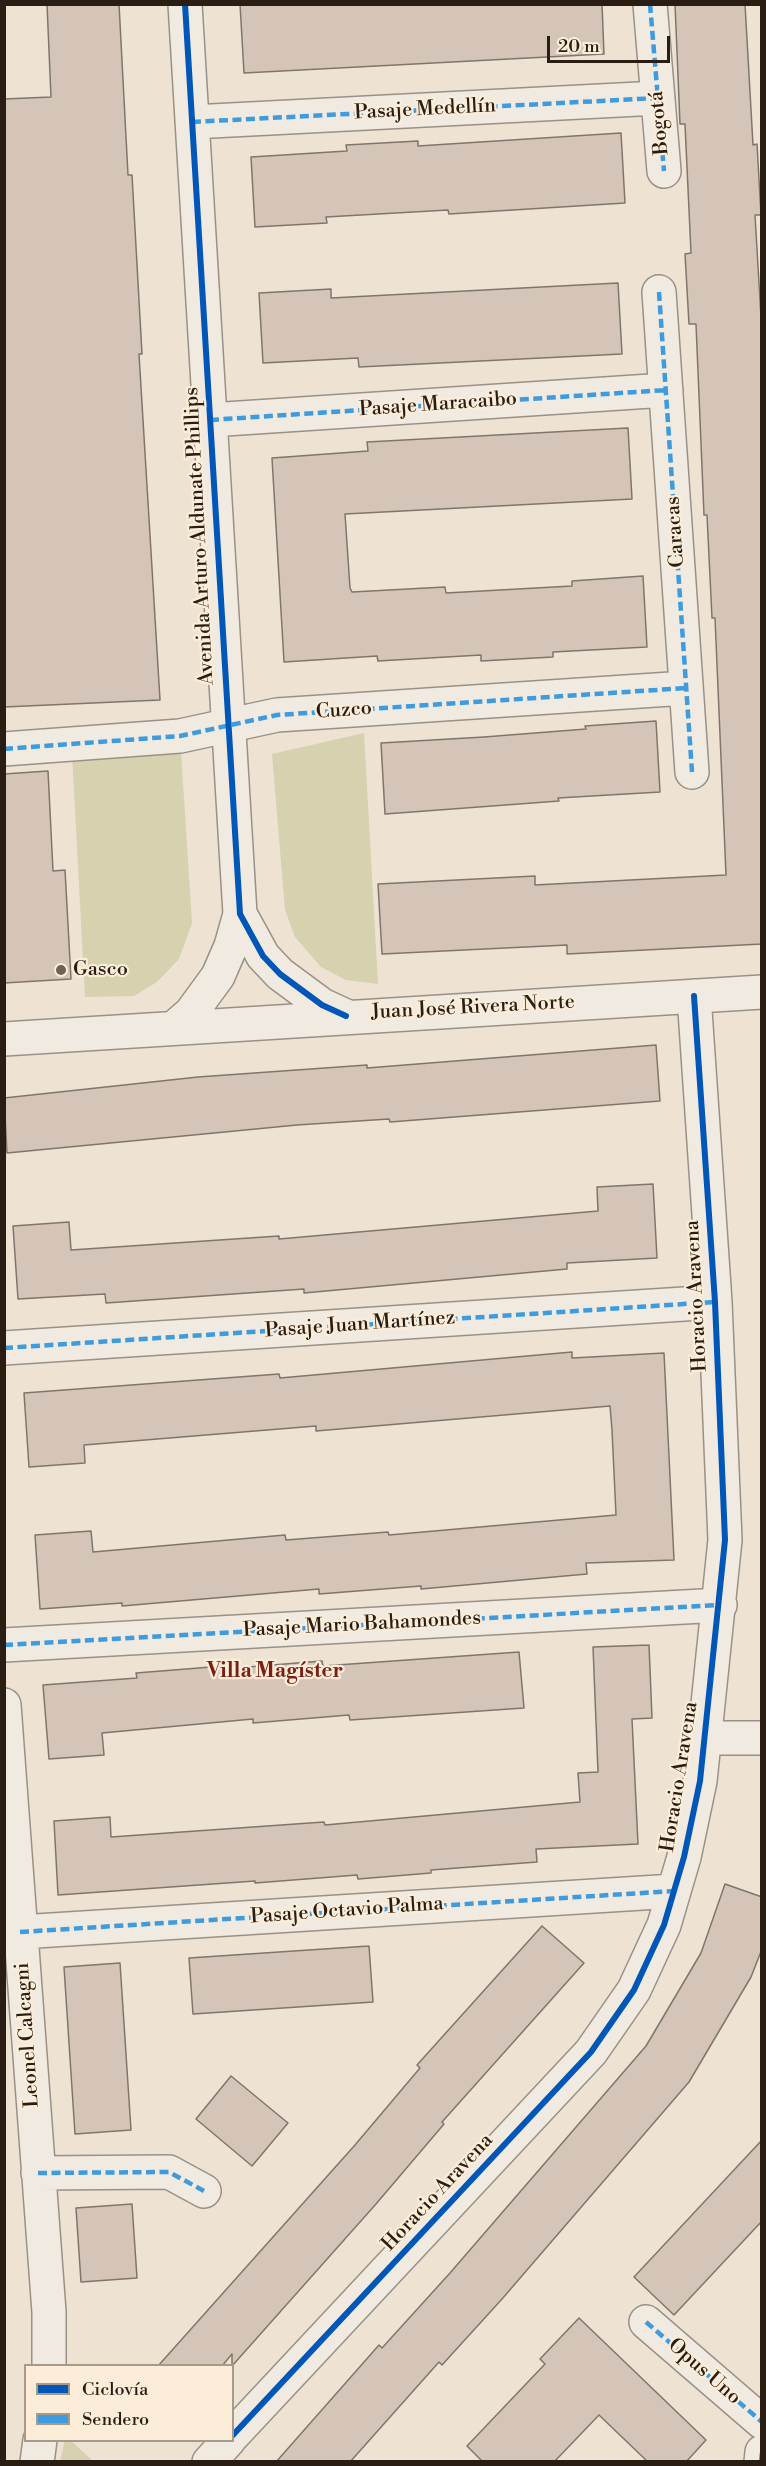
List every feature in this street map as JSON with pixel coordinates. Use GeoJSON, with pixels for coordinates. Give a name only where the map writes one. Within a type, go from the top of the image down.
{"type":"FeatureCollection","features":[{"type":"Feature","properties":{"kind":"street","name":"Avenida Arturo Aldunate Phillips"},"geometry":{"type":"LineString","coordinates":[[175,1027],[191,1013],[218,976],[231,946],[240,914],[185,4]]}},
{"type":"Feature","properties":{"kind":"street","name":"Bogotá"},"geometry":{"type":"LineString","coordinates":[[650,4],[664,171]]}},
{"type":"Feature","properties":{"kind":"street","name":"Pasaje Medellín"},"geometry":{"type":"LineString","coordinates":[[192,122],[658,98]]}},
{"type":"Feature","properties":{"kind":"street","name":"Caracas"},"geometry":{"type":"LineString","coordinates":[[659,292],[692,772]]}},
{"type":"Feature","properties":{"kind":"street","name":"Pasaje Maracaibo"},"geometry":{"type":"LineString","coordinates":[[210,420],[666,390]]}},
{"type":"Feature","properties":{"kind":"street","name":"Cuzco"},"geometry":{"type":"LineString","coordinates":[[4,749],[180,736],[277,715],[686,688]]}},
{"type":"Feature","properties":{"kind":"street","name":"Avenida Arturo Aldunate Phillips"},"geometry":{"type":"LineString","coordinates":[[240,914],[263,956],[280,974],[322,1005],[346,1016]]}},
{"type":"Feature","properties":{"kind":"street","name":"Juan José Rivera Norte"},"geometry":{"type":"LineString","coordinates":[[4,1039],[762,992]]}},
{"type":"Feature","properties":{"kind":"street","name":"Horacio Aravena"},"geometry":{"type":"LineString","coordinates":[[234,2434],[591,2052],[634,1990],[664,1925],[693,1822],[705,1738],[725,1540],[715,1302],[694,996]]}},
{"type":"Feature","properties":{"kind":"street","name":"Pasaje Juan Martínez"},"geometry":{"type":"LineString","coordinates":[[4,1348],[715,1302]]}},
{"type":"Feature","properties":{"kind":"street","name":"Pasaje Mario Bahamondes"},"geometry":{"type":"LineString","coordinates":[[4,1645],[720,1605]]}},
{"type":"Feature","properties":{"kind":"street","name":"Leonel Calcagni"},"geometry":{"type":"LineString","coordinates":[[4,1705],[49,2312],[49,2364]]}},
{"type":"Feature","properties":{"kind":"street"},"geometry":{"type":"LineString","coordinates":[[705,1738],[762,1738]]}},
{"type":"Feature","properties":{"kind":"street","name":"Pasaje Octavio Palma"},"geometry":{"type":"LineString","coordinates":[[21,1932],[674,1891]]}},
{"type":"Feature","properties":{"kind":"street"},"geometry":{"type":"LineString","coordinates":[[38,2173],[169,2172],[204,2191]]}},
{"type":"Feature","properties":{"kind":"street","name":"Opus Uno"},"geometry":{"type":"LineString","coordinates":[[646,2322],[762,2422]]}},
{"type":"Feature","properties":{"kind":"street"},"geometry":{"type":"LineString","coordinates":[[38,2462],[40,2442]]}},
{"type":"Feature","properties":{"kind":"street"},"geometry":{"type":"LineString","coordinates":[[209,2462],[227,2442]]}},
{"type":"Feature","properties":{"kind":"street"},"geometry":{"type":"LineString","coordinates":[[761,2462],[762,2452]]}},
{"type":"Feature","properties":{"kind":"shaded area"},"geometry":{"type":"Polygon","coordinates":[[[364,733],[378,984],[346,980],[321,967],[295,937],[285,910],[272,754],[364,733]]]}},
{"type":"Feature","properties":{"kind":"shaded area"},"geometry":{"type":"Polygon","coordinates":[[[181,751],[192,923],[179,959],[157,982],[134,996],[85,997],[72,754],[181,751]]]}},
{"type":"Feature","properties":{"kind":"shaded area"},"geometry":{"type":"Polygon","coordinates":[[[65,2442],[72,2442],[93,2461],[60,2461],[65,2442]]]}},
{"type":"Feature","properties":{"kind":"building"},"geometry":{"type":"Polygon","coordinates":[[[47,4],[119,4],[128,175],[132,175],[142,354],[139,354],[160,700],[4,707],[4,99],[51,97],[47,4]]]}},
{"type":"Feature","properties":{"kind":"building"},"geometry":{"type":"Polygon","coordinates":[[[240,4],[602,4],[604,54],[244,73],[240,4]]]}},
{"type":"Feature","properties":{"kind":"building"},"geometry":{"type":"Polygon","coordinates":[[[675,4],[745,4],[753,145],[757,144],[761,215],[755,215],[762,334],[762,944],[567,954],[567,945],[382,954],[378,884],[535,876],[535,885],[726,875],[715,618],[712,618],[707,515],[704,515],[696,324],[689,324],[685,254],[691,253],[685,124],[680,124],[675,4]]]}},
{"type":"Feature","properties":{"kind":"building"},"geometry":{"type":"Polygon","coordinates":[[[621,133],[625,203],[449,214],[448,210],[326,217],[327,223],[255,227],[251,157],[347,151],[346,145],[418,141],[418,146],[621,133]]]}},
{"type":"Feature","properties":{"kind":"building"},"geometry":{"type":"Polygon","coordinates":[[[618,283],[622,354],[359,367],[358,358],[263,363],[259,293],[331,289],[331,298],[618,283]]]}},
{"type":"Feature","properties":{"kind":"building"},"geometry":{"type":"Polygon","coordinates":[[[628,428],[632,499],[345,514],[350,588],[352,592],[445,587],[446,593],[572,586],[572,581],[643,576],[647,647],[553,652],[553,657],[481,661],[481,655],[378,661],[377,656],[284,662],[272,458],[368,451],[367,442],[628,428]]]}},
{"type":"Feature","properties":{"kind":"building"},"geometry":{"type":"Polygon","coordinates":[[[656,721],[660,792],[558,798],[559,801],[385,814],[381,743],[586,729],[585,726],[656,721]]]}},
{"type":"Feature","properties":{"kind":"building"},"geometry":{"type":"Polygon","coordinates":[[[48,771],[53,871],[65,870],[71,979],[4,983],[4,774],[48,771]]]}},
{"type":"Feature","properties":{"kind":"building"},"geometry":{"type":"Polygon","coordinates":[[[656,1045],[660,1101],[390,1122],[389,1119],[297,1125],[7,1153],[4,1098],[198,1077],[367,1065],[367,1068],[656,1045]]]}},
{"type":"Feature","properties":{"kind":"building"},"geometry":{"type":"Polygon","coordinates":[[[653,1184],[657,1258],[567,1263],[567,1269],[304,1293],[304,1289],[106,1303],[105,1294],[18,1299],[13,1226],[69,1222],[71,1250],[279,1236],[279,1239],[598,1211],[597,1187],[653,1184]]]}},
{"type":"Feature","properties":{"kind":"building"},"geometry":{"type":"Polygon","coordinates":[[[572,1352],[572,1358],[664,1353],[674,1560],[586,1563],[587,1574],[421,1589],[421,1586],[319,1594],[319,1589],[122,1606],[122,1603],[40,1609],[35,1535],[91,1531],[93,1552],[285,1535],[286,1540],[388,1532],[389,1535],[616,1515],[612,1430],[610,1406],[316,1431],[316,1426],[84,1445],[85,1463],[29,1467],[24,1393],[279,1374],[280,1378],[572,1352]]]}},
{"type":"Feature","properties":{"kind":"building"},"geometry":{"type":"Polygon","coordinates":[[[649,1645],[652,1718],[632,1719],[638,1844],[536,1849],[537,1862],[431,1870],[431,1873],[358,1879],[357,1875],[255,1883],[255,1881],[58,1895],[54,1821],[110,1817],[111,1837],[324,1822],[325,1825],[580,1802],[578,1773],[598,1772],[593,1647],[649,1645]]]}},
{"type":"Feature","properties":{"kind":"building"},"geometry":{"type":"Polygon","coordinates":[[[519,1652],[524,1708],[350,1720],[349,1715],[253,1723],[253,1719],[102,1733],[104,1755],[49,1759],[43,1685],[137,1678],[136,1673],[211,1667],[211,1670],[322,1661],[323,1666],[519,1652]]]}},
{"type":"Feature","properties":{"kind":"building"},"geometry":{"type":"Polygon","coordinates":[[[725,1884],[762,1897],[762,1949],[751,1977],[689,2082],[502,2299],[442,2365],[439,2362],[350,2462],[276,2462],[379,2345],[382,2348],[450,2273],[646,2046],[701,1953],[725,1884]]]}},
{"type":"Feature","properties":{"kind":"building"},"geometry":{"type":"Polygon","coordinates":[[[542,1926],[584,1963],[442,2122],[444,2124],[376,2204],[234,2364],[232,2354],[224,2364],[160,2364],[355,2145],[420,2068],[417,2065],[542,1926]]]}},
{"type":"Feature","properties":{"kind":"building"},"geometry":{"type":"Polygon","coordinates":[[[369,1946],[373,2002],[193,2014],[189,1958],[369,1946]]]}},
{"type":"Feature","properties":{"kind":"building"},"geometry":{"type":"Polygon","coordinates":[[[120,1963],[131,2130],[75,2134],[64,1967],[120,1963]]]}},
{"type":"Feature","properties":{"kind":"building"},"geometry":{"type":"Polygon","coordinates":[[[231,2076],[288,2123],[252,2166],[196,2119],[231,2076]]]}},
{"type":"Feature","properties":{"kind":"building"},"geometry":{"type":"Polygon","coordinates":[[[762,2140],[762,2221],[674,2315],[634,2277],[762,2140]]]}},
{"type":"Feature","properties":{"kind":"building"},"geometry":{"type":"Polygon","coordinates":[[[132,2204],[137,2278],[81,2282],[76,2208],[132,2204]]]}},
{"type":"Feature","properties":{"kind":"building"},"geometry":{"type":"Polygon","coordinates":[[[579,2318],[706,2440],[686,2462],[648,2462],[599,2415],[554,2462],[483,2462],[467,2446],[545,2364],[540,2359],[579,2318]]]}},
{"type":"Feature","properties":{"kind":"marked path"},"geometry":{"type":"LineString","coordinates":[[650,4],[664,171]]}},
{"type":"Feature","properties":{"kind":"marked path"},"geometry":{"type":"LineString","coordinates":[[192,122],[658,98]]}},
{"type":"Feature","properties":{"kind":"marked path"},"geometry":{"type":"LineString","coordinates":[[659,292],[692,772]]}},
{"type":"Feature","properties":{"kind":"marked path"},"geometry":{"type":"LineString","coordinates":[[210,420],[666,390]]}},
{"type":"Feature","properties":{"kind":"marked path"},"geometry":{"type":"LineString","coordinates":[[4,749],[180,736],[277,715],[686,688]]}},
{"type":"Feature","properties":{"kind":"marked path"},"geometry":{"type":"LineString","coordinates":[[4,1348],[715,1302]]}},
{"type":"Feature","properties":{"kind":"marked path"},"geometry":{"type":"LineString","coordinates":[[4,1645],[720,1605]]}},
{"type":"Feature","properties":{"kind":"marked path"},"geometry":{"type":"LineString","coordinates":[[20,1932],[674,1891]]}},
{"type":"Feature","properties":{"kind":"marked path"},"geometry":{"type":"LineString","coordinates":[[38,2173],[169,2172],[204,2191]]}},
{"type":"Feature","properties":{"kind":"marked path"},"geometry":{"type":"LineString","coordinates":[[646,2322],[762,2422]]}},
{"type":"Feature","properties":{"kind":"marked path"},"geometry":{"type":"LineString","coordinates":[[761,2462],[762,2452]]}},
{"type":"Feature","properties":{"kind":"cycle path"},"geometry":{"type":"LineString","coordinates":[[185,4],[240,914],[263,956],[280,974],[322,1005],[346,1016]]}},
{"type":"Feature","properties":{"kind":"cycle path"},"geometry":{"type":"LineString","coordinates":[[234,2434],[591,2052],[634,1990],[664,1925],[684,1857],[700,1781],[725,1540],[715,1302],[694,996]]}},
{"type":"Feature","properties":{"kind":"place","name":"Gasco"},"geometry":{"type":"Point","coordinates":[61,970]}},
{"type":"Feature","properties":{"kind":"district","name":"Villa Magíster"},"geometry":{"type":"Point","coordinates":[275,1672]}}]}
